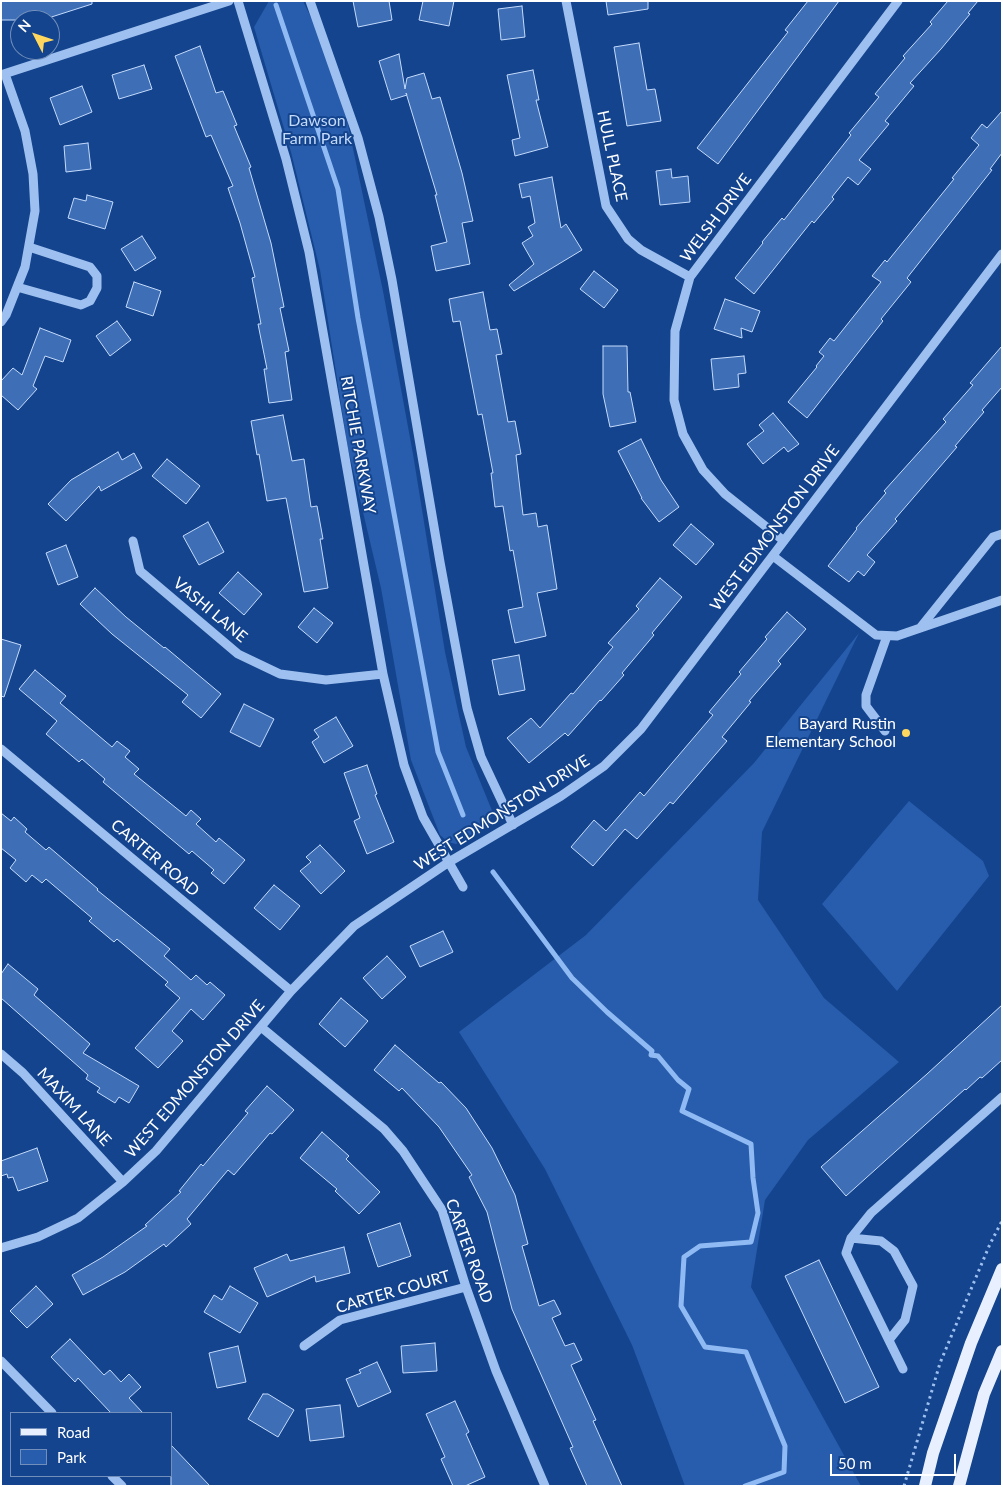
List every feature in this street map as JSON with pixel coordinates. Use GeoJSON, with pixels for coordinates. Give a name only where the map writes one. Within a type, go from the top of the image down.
{"type":"FeatureCollection","features":[{"type":"Feature","properties":{"kind":"main road"},"geometry":{"type":"LineString","coordinates":[[925,1486],[933,1453],[971,1343],[1002,1270]]}},
{"type":"Feature","properties":{"kind":"main road"},"geometry":{"type":"LineString","coordinates":[[959,1486],[984,1394],[1002,1351]]}},
{"type":"Feature","properties":{"kind":"street"},"geometry":{"type":"LineString","coordinates":[[1,322],[6,315],[25,267],[35,211],[33,174],[25,131],[3,75],[229,1]]}},
{"type":"Feature","properties":{"kind":"street","name":"RITCHIE PARKWAY"},"geometry":{"type":"LineString","coordinates":[[238,1],[286,159],[309,252],[383,674],[404,765],[423,817],[463,887]]}},
{"type":"Feature","properties":{"kind":"street"},"geometry":{"type":"LineString","coordinates":[[310,1],[358,138],[379,217],[392,280],[467,708],[481,757],[513,825]]}},
{"type":"Feature","properties":{"kind":"street","name":"HULL PLACE"},"geometry":{"type":"LineString","coordinates":[[566,1],[606,206],[628,238],[641,250],[690,277]]}},
{"type":"Feature","properties":{"kind":"street","name":"WELSH DRIVE"},"geometry":{"type":"LineString","coordinates":[[784,541],[725,494],[703,470],[683,434],[674,400],[675,331],[690,277],[898,1]]}},
{"type":"Feature","properties":{"kind":"street"},"geometry":{"type":"LineString","coordinates":[[17,287],[81,305],[90,301],[97,288],[97,276],[90,268],[29,247]]}},
{"type":"Feature","properties":{"kind":"street","name":"WEST EDMONSTON DRIVE"},"geometry":{"type":"LineString","coordinates":[[1,1248],[38,1237],[78,1218],[123,1182],[156,1151],[291,990],[354,926],[449,862],[561,796],[604,766],[641,729],[1002,254]]}},
{"type":"Feature","properties":{"kind":"street"},"geometry":{"type":"LineString","coordinates":[[920,628],[993,537],[1002,534]]}},
{"type":"Feature","properties":{"kind":"street","name":"VASHI LANE"},"geometry":{"type":"LineString","coordinates":[[133,541],[140,571],[238,654],[280,674],[326,680],[383,674]]}},
{"type":"Feature","properties":{"kind":"street"},"geometry":{"type":"LineString","coordinates":[[772,556],[876,635],[897,636],[1002,600]]}},
{"type":"Feature","properties":{"kind":"street"},"geometry":{"type":"LineString","coordinates":[[885,731],[866,706],[866,695],[887,636]]}},
{"type":"Feature","properties":{"kind":"street","name":"CARTER ROAD"},"geometry":{"type":"LineString","coordinates":[[1,749],[291,990]]}},
{"type":"Feature","properties":{"kind":"street","name":"CARTER ROAD"},"geometry":{"type":"LineString","coordinates":[[261,1027],[384,1129],[404,1151],[442,1210],[466,1287],[496,1371],[546,1486]]}},
{"type":"Feature","properties":{"kind":"street","name":"MAXIM LANE"},"geometry":{"type":"LineString","coordinates":[[1,1054],[23,1073],[123,1182]]}},
{"type":"Feature","properties":{"kind":"street"},"geometry":{"type":"LineString","coordinates":[[903,1369],[846,1253],[851,1238],[871,1213],[1002,1097]]}},
{"type":"Feature","properties":{"kind":"street"},"geometry":{"type":"LineString","coordinates":[[851,1238],[881,1241],[894,1251],[913,1286],[905,1320],[889,1340]]}},
{"type":"Feature","properties":{"kind":"street","name":"CARTER COURT"},"geometry":{"type":"LineString","coordinates":[[304,1346],[340,1320],[466,1287]]}},
{"type":"Feature","properties":{"kind":"street"},"geometry":{"type":"LineString","coordinates":[[1,1361],[51,1412]]}},
{"type":"Feature","properties":{"kind":"street"},"geometry":{"type":"LineString","coordinates":[[113,1477],[122,1486]]}},
{"type":"Feature","properties":{"kind":"path"},"geometry":{"type":"LineString","coordinates":[[904,1486],[940,1363],[968,1295],[1002,1221]]}},
{"type":"Feature","properties":{"kind":"green space","name":"Dawson Farm Park"},"geometry":{"type":"Polygon","coordinates":[[[269,1],[303,1],[324,44],[348,125],[383,291],[413,454],[445,652],[466,747],[493,813],[486,828],[456,844],[448,842],[440,835],[411,760],[381,588],[348,449],[320,270],[291,152],[254,27],[269,1]]]}},
{"type":"Feature","properties":{"kind":"green space"},"geometry":{"type":"Polygon","coordinates":[[[859,633],[762,832],[758,900],[824,998],[899,1062],[808,1140],[765,1200],[751,1287],[861,1486],[685,1486],[632,1345],[545,1169],[459,1032],[586,935],[754,763],[859,633]]]}},
{"type":"Feature","properties":{"kind":"green space"},"geometry":{"type":"Polygon","coordinates":[[[909,801],[983,861],[989,876],[897,991],[822,904],[909,801]]]}},
{"type":"Feature","properties":{"kind":"building"},"geometry":{"type":"Polygon","coordinates":[[[1,1],[92,1],[92,4],[60,14],[60,10],[10,10],[10,20],[1,20],[1,1]]]}},
{"type":"Feature","properties":{"kind":"building"},"geometry":{"type":"Polygon","coordinates":[[[353,1],[389,1],[392,20],[358,27],[353,1]]]}},
{"type":"Feature","properties":{"kind":"building"},"geometry":{"type":"Polygon","coordinates":[[[423,1],[454,1],[449,26],[419,20],[423,1]]]}},
{"type":"Feature","properties":{"kind":"building"},"geometry":{"type":"Polygon","coordinates":[[[606,1],[648,1],[648,9],[608,15],[606,1]]]}},
{"type":"Feature","properties":{"kind":"building"},"geometry":{"type":"Polygon","coordinates":[[[808,1],[839,1],[718,164],[697,148],[788,32],[785,30],[808,1]]]}},
{"type":"Feature","properties":{"kind":"building"},"geometry":{"type":"Polygon","coordinates":[[[948,1],[978,1],[968,13],[970,14],[941,49],[910,83],[914,86],[885,121],[889,124],[859,160],[871,169],[858,185],[848,177],[832,197],[834,199],[814,223],[812,221],[754,294],[735,278],[762,242],[782,218],[784,220],[851,135],[849,133],[879,97],[875,94],[905,58],[903,56],[932,24],[930,22],[948,1]]]}},
{"type":"Feature","properties":{"kind":"building"},"geometry":{"type":"Polygon","coordinates":[[[522,6],[525,37],[501,40],[498,9],[522,6]]]}},
{"type":"Feature","properties":{"kind":"building"},"geometry":{"type":"Polygon","coordinates":[[[639,43],[647,90],[655,89],[661,121],[627,126],[614,47],[639,43]]]}},
{"type":"Feature","properties":{"kind":"building"},"geometry":{"type":"Polygon","coordinates":[[[200,46],[216,93],[223,91],[237,125],[234,126],[251,167],[249,168],[271,243],[284,307],[280,308],[289,351],[285,352],[292,400],[269,403],[264,369],[267,369],[258,324],[261,324],[252,278],[255,277],[228,188],[233,186],[211,135],[206,137],[175,56],[200,46]]]}},
{"type":"Feature","properties":{"kind":"building"},"geometry":{"type":"Polygon","coordinates":[[[399,54],[405,89],[407,78],[424,73],[432,99],[440,97],[462,173],[473,221],[462,223],[470,264],[436,271],[431,246],[447,242],[435,195],[437,195],[407,95],[391,100],[379,61],[399,54]]]}},
{"type":"Feature","properties":{"kind":"building"},"geometry":{"type":"Polygon","coordinates":[[[144,65],[152,89],[119,99],[112,75],[144,65]]]}},
{"type":"Feature","properties":{"kind":"building"},"geometry":{"type":"Polygon","coordinates":[[[533,70],[539,100],[536,100],[548,147],[515,156],[512,140],[520,138],[507,75],[533,70]]]}},
{"type":"Feature","properties":{"kind":"building"},"geometry":{"type":"Polygon","coordinates":[[[82,86],[92,112],[60,125],[50,98],[82,86]]]}},
{"type":"Feature","properties":{"kind":"building"},"geometry":{"type":"Polygon","coordinates":[[[1002,111],[1002,153],[990,169],[992,170],[907,278],[911,282],[807,418],[788,402],[824,356],[819,352],[830,338],[834,341],[881,282],[872,276],[885,260],[887,262],[979,145],[971,138],[982,124],[987,128],[1002,111]]]}},
{"type":"Feature","properties":{"kind":"building"},"geometry":{"type":"Polygon","coordinates":[[[88,143],[91,169],[66,172],[64,146],[88,143]]]}},
{"type":"Feature","properties":{"kind":"building"},"geometry":{"type":"Polygon","coordinates":[[[671,169],[672,178],[688,176],[690,202],[660,205],[656,171],[671,169]]]}},
{"type":"Feature","properties":{"kind":"building"},"geometry":{"type":"Polygon","coordinates":[[[552,177],[561,228],[566,224],[582,250],[514,291],[509,285],[534,264],[522,243],[533,236],[528,227],[535,223],[530,196],[522,198],[519,184],[552,177]]]}},
{"type":"Feature","properties":{"kind":"building"},"geometry":{"type":"Polygon","coordinates":[[[87,195],[113,202],[105,229],[68,218],[74,198],[86,201],[87,195]]]}},
{"type":"Feature","properties":{"kind":"building"},"geometry":{"type":"Polygon","coordinates":[[[142,236],[156,258],[135,271],[121,249],[142,236]]]}},
{"type":"Feature","properties":{"kind":"building"},"geometry":{"type":"Polygon","coordinates":[[[594,271],[618,290],[604,308],[580,289],[594,271]]]}},
{"type":"Feature","properties":{"kind":"building"},"geometry":{"type":"Polygon","coordinates":[[[134,282],[161,291],[153,316],[126,307],[134,282]]]}},
{"type":"Feature","properties":{"kind":"building"},"geometry":{"type":"Polygon","coordinates":[[[483,292],[490,330],[497,329],[502,354],[496,355],[508,422],[515,421],[521,454],[516,455],[523,515],[536,513],[538,527],[547,525],[557,589],[537,593],[546,636],[515,643],[508,610],[523,607],[513,550],[510,551],[503,506],[495,507],[491,473],[493,473],[482,414],[478,415],[460,321],[453,322],[449,299],[483,292]]]}},
{"type":"Feature","properties":{"kind":"building"},"geometry":{"type":"Polygon","coordinates":[[[725,299],[760,311],[752,332],[741,328],[742,338],[714,329],[725,299]]]}},
{"type":"Feature","properties":{"kind":"building"},"geometry":{"type":"Polygon","coordinates":[[[117,321],[131,340],[110,356],[96,336],[117,321]]]}},
{"type":"Feature","properties":{"kind":"building"},"geometry":{"type":"Polygon","coordinates":[[[40,328],[71,340],[63,362],[45,356],[33,386],[37,389],[18,410],[1,395],[1,381],[13,368],[22,375],[40,328]]]}},
{"type":"Feature","properties":{"kind":"building"},"geometry":{"type":"Polygon","coordinates":[[[603,346],[627,346],[628,392],[630,392],[636,422],[610,427],[603,394],[603,346]]]}},
{"type":"Feature","properties":{"kind":"building"},"geometry":{"type":"Polygon","coordinates":[[[1002,346],[1002,387],[955,446],[957,447],[895,519],[897,521],[867,555],[875,562],[864,576],[858,571],[849,582],[828,566],[856,528],[886,493],[884,491],[946,422],[943,419],[973,385],[970,383],[1002,346]]]}},
{"type":"Feature","properties":{"kind":"building"},"geometry":{"type":"Polygon","coordinates":[[[744,356],[746,373],[738,374],[739,387],[714,390],[711,359],[744,356]]]}},
{"type":"Feature","properties":{"kind":"building"},"geometry":{"type":"Polygon","coordinates":[[[773,413],[799,444],[788,452],[784,447],[763,464],[747,444],[764,431],[759,425],[773,413]]]}},
{"type":"Feature","properties":{"kind":"building"},"geometry":{"type":"Polygon","coordinates":[[[283,415],[292,461],[304,459],[311,507],[317,506],[323,539],[320,539],[328,588],[304,592],[286,498],[267,501],[251,421],[283,415]]]}},
{"type":"Feature","properties":{"kind":"building"},"geometry":{"type":"Polygon","coordinates":[[[641,439],[661,480],[679,507],[659,522],[641,498],[618,451],[641,439]]]}},
{"type":"Feature","properties":{"kind":"building"},"geometry":{"type":"Polygon","coordinates":[[[118,452],[122,460],[134,453],[142,468],[101,491],[99,486],[66,521],[48,504],[71,480],[118,452]]]}},
{"type":"Feature","properties":{"kind":"building"},"geometry":{"type":"Polygon","coordinates":[[[167,459],[200,486],[186,504],[152,476],[167,459]]]}},
{"type":"Feature","properties":{"kind":"building"},"geometry":{"type":"Polygon","coordinates":[[[208,522],[224,552],[199,565],[183,536],[208,522]]]}},
{"type":"Feature","properties":{"kind":"building"},"geometry":{"type":"Polygon","coordinates":[[[691,524],[714,544],[696,565],[673,545],[691,524]]]}},
{"type":"Feature","properties":{"kind":"building"},"geometry":{"type":"Polygon","coordinates":[[[66,545],[78,577],[58,585],[46,553],[66,545]]]}},
{"type":"Feature","properties":{"kind":"building"},"geometry":{"type":"Polygon","coordinates":[[[238,572],[262,594],[244,615],[219,593],[238,572]]]}},
{"type":"Feature","properties":{"kind":"building"},"geometry":{"type":"Polygon","coordinates":[[[660,578],[682,597],[652,633],[654,635],[622,673],[624,675],[601,701],[568,736],[565,733],[529,763],[507,738],[531,718],[540,728],[571,693],[573,694],[613,647],[608,643],[639,609],[636,606],[660,578]]]}},
{"type":"Feature","properties":{"kind":"building"},"geometry":{"type":"Polygon","coordinates":[[[95,588],[126,617],[221,694],[201,718],[182,702],[188,695],[112,634],[80,604],[95,588]]]}},
{"type":"Feature","properties":{"kind":"building"},"geometry":{"type":"Polygon","coordinates":[[[314,608],[333,623],[317,643],[298,627],[314,608]]]}},
{"type":"Feature","properties":{"kind":"building"},"geometry":{"type":"Polygon","coordinates":[[[787,612],[806,629],[778,661],[781,664],[749,701],[751,702],[722,737],[727,741],[673,804],[670,802],[637,839],[625,829],[593,866],[571,847],[594,820],[606,831],[640,792],[644,796],[713,715],[709,712],[741,674],[739,672],[767,639],[765,637],[787,612]]]}},
{"type":"Feature","properties":{"kind":"building"},"geometry":{"type":"Polygon","coordinates":[[[1,639],[21,645],[4,697],[1,696],[1,639]]]}},
{"type":"Feature","properties":{"kind":"building"},"geometry":{"type":"Polygon","coordinates":[[[519,655],[525,690],[499,695],[492,660],[519,655]]]}},
{"type":"Feature","properties":{"kind":"building"},"geometry":{"type":"Polygon","coordinates":[[[35,670],[66,696],[60,703],[112,747],[117,741],[130,751],[125,757],[139,769],[134,774],[186,816],[191,810],[201,819],[196,824],[216,842],[219,838],[245,860],[224,884],[211,873],[214,870],[192,851],[189,854],[103,782],[105,779],[82,759],[79,762],[46,734],[57,721],[19,689],[35,670]]]}},
{"type":"Feature","properties":{"kind":"building"},"geometry":{"type":"Polygon","coordinates":[[[244,704],[274,719],[260,747],[230,732],[244,704]]]}},
{"type":"Feature","properties":{"kind":"building"},"geometry":{"type":"Polygon","coordinates":[[[336,717],[353,746],[324,763],[312,742],[319,737],[314,730],[336,717]]]}},
{"type":"Feature","properties":{"kind":"building"},"geometry":{"type":"Polygon","coordinates":[[[367,765],[377,794],[375,795],[394,842],[367,854],[354,821],[360,818],[344,773],[367,765]]]}},
{"type":"Feature","properties":{"kind":"building"},"geometry":{"type":"Polygon","coordinates":[[[1,813],[11,821],[14,817],[27,829],[25,832],[46,850],[49,847],[97,890],[170,949],[164,956],[191,980],[196,975],[207,985],[210,982],[225,995],[203,1020],[191,1009],[172,1031],[183,1041],[158,1068],[135,1048],[180,998],[165,985],[168,982],[117,939],[114,942],[89,921],[92,918],[46,879],[42,883],[32,875],[26,882],[10,868],[16,860],[1,848],[1,813]]]}},
{"type":"Feature","properties":{"kind":"building"},"geometry":{"type":"Polygon","coordinates":[[[320,845],[345,871],[321,894],[300,871],[311,862],[306,857],[320,845]]]}},
{"type":"Feature","properties":{"kind":"building"},"geometry":{"type":"Polygon","coordinates":[[[274,885],[300,906],[280,930],[254,908],[274,885]]]}},
{"type":"Feature","properties":{"kind":"building"},"geometry":{"type":"Polygon","coordinates":[[[443,931],[453,952],[420,967],[410,946],[443,931]]]}},
{"type":"Feature","properties":{"kind":"building"},"geometry":{"type":"Polygon","coordinates":[[[387,956],[406,977],[382,999],[363,978],[387,956]]]}},
{"type":"Feature","properties":{"kind":"building"},"geometry":{"type":"Polygon","coordinates":[[[8,964],[38,989],[34,995],[90,1044],[83,1053],[139,1086],[129,1103],[119,1097],[115,1103],[97,1092],[100,1088],[86,1079],[88,1075],[1,998],[1,974],[8,964]]]}},
{"type":"Feature","properties":{"kind":"building"},"geometry":{"type":"Polygon","coordinates":[[[341,998],[368,1021],[345,1047],[319,1024],[341,998]]]}},
{"type":"Feature","properties":{"kind":"building"},"geometry":{"type":"Polygon","coordinates":[[[1002,1005],[1002,1060],[982,1078],[980,1077],[965,1089],[846,1196],[821,1167],[1002,1005]]]}},
{"type":"Feature","properties":{"kind":"building"},"geometry":{"type":"Polygon","coordinates":[[[395,1045],[439,1083],[441,1082],[466,1108],[492,1148],[515,1195],[528,1244],[522,1246],[539,1306],[554,1300],[561,1314],[552,1318],[565,1346],[574,1343],[582,1360],[571,1365],[596,1420],[593,1421],[622,1486],[587,1486],[570,1448],[573,1447],[512,1309],[487,1212],[469,1177],[472,1175],[439,1127],[402,1088],[399,1091],[374,1070],[395,1045]]]}},
{"type":"Feature","properties":{"kind":"building"},"geometry":{"type":"Polygon","coordinates":[[[267,1086],[294,1110],[272,1134],[270,1133],[234,1175],[228,1170],[187,1219],[191,1224],[166,1247],[164,1244],[125,1272],[83,1295],[72,1275],[103,1257],[147,1226],[145,1225],[181,1192],[179,1191],[201,1164],[203,1166],[248,1113],[245,1111],[267,1086]]]}},
{"type":"Feature","properties":{"kind":"building"},"geometry":{"type":"Polygon","coordinates":[[[322,1132],[349,1156],[346,1159],[380,1192],[359,1214],[335,1191],[337,1189],[300,1158],[322,1132]]]}},
{"type":"Feature","properties":{"kind":"building"},"geometry":{"type":"Polygon","coordinates":[[[37,1148],[48,1181],[18,1191],[13,1177],[8,1178],[7,1174],[1,1176],[1,1161],[37,1148]]]}},
{"type":"Feature","properties":{"kind":"building"},"geometry":{"type":"Polygon","coordinates":[[[400,1223],[411,1256],[378,1267],[367,1234],[400,1223]]]}},
{"type":"Feature","properties":{"kind":"building"},"geometry":{"type":"Polygon","coordinates":[[[344,1247],[350,1273],[316,1282],[315,1276],[267,1297],[254,1268],[287,1254],[290,1261],[344,1247]]]}},
{"type":"Feature","properties":{"kind":"building"},"geometry":{"type":"Polygon","coordinates":[[[819,1260],[879,1387],[845,1403],[785,1276],[819,1260]]]}},
{"type":"Feature","properties":{"kind":"building"},"geometry":{"type":"Polygon","coordinates":[[[36,1286],[53,1304],[27,1328],[10,1311],[36,1286]]]}},
{"type":"Feature","properties":{"kind":"building"},"geometry":{"type":"Polygon","coordinates":[[[230,1286],[258,1303],[240,1333],[204,1312],[214,1295],[222,1300],[230,1286]]]}},
{"type":"Feature","properties":{"kind":"building"},"geometry":{"type":"Polygon","coordinates":[[[70,1339],[104,1375],[110,1370],[121,1382],[129,1374],[141,1387],[129,1398],[142,1412],[110,1412],[78,1378],[75,1382],[51,1357],[70,1339]]]}},
{"type":"Feature","properties":{"kind":"building"},"geometry":{"type":"Polygon","coordinates":[[[435,1343],[437,1371],[403,1373],[401,1346],[435,1343]]]}},
{"type":"Feature","properties":{"kind":"building"},"geometry":{"type":"Polygon","coordinates":[[[238,1346],[246,1382],[217,1388],[209,1353],[238,1346]]]}},
{"type":"Feature","properties":{"kind":"building"},"geometry":{"type":"Polygon","coordinates":[[[377,1362],[391,1392],[358,1407],[346,1379],[361,1373],[359,1370],[377,1362]]]}},
{"type":"Feature","properties":{"kind":"building"},"geometry":{"type":"Polygon","coordinates":[[[263,1394],[268,1394],[294,1410],[278,1437],[248,1419],[263,1394]]]}},
{"type":"Feature","properties":{"kind":"building"},"geometry":{"type":"Polygon","coordinates":[[[455,1401],[469,1432],[466,1434],[485,1477],[465,1486],[453,1486],[441,1459],[445,1457],[426,1414],[455,1401]]]}},
{"type":"Feature","properties":{"kind":"building"},"geometry":{"type":"Polygon","coordinates":[[[340,1405],[344,1437],[310,1441],[306,1409],[340,1405]]]}},
{"type":"Feature","properties":{"kind":"building"},"geometry":{"type":"Polygon","coordinates":[[[172,1446],[210,1486],[171,1486],[172,1477],[172,1446]]]}},
{"type":"Feature","properties":{"kind":"waterway"},"geometry":{"type":"LineString","coordinates":[[276,5],[338,189],[358,318],[438,752],[463,815]]}},
{"type":"Feature","properties":{"kind":"waterway"},"geometry":{"type":"LineString","coordinates":[[493,872],[572,978],[607,1012],[652,1051],[651,1055],[658,1056],[678,1080],[689,1089],[682,1111],[751,1144],[758,1213],[751,1242],[700,1246],[684,1257],[681,1306],[705,1347],[746,1352],[785,1446],[784,1472],[745,1486]]}},
{"type":"Feature","properties":{"kind":"place","name":"Bayard Rustin Elementary School"},"geometry":{"type":"Point","coordinates":[906,733]}}]}
